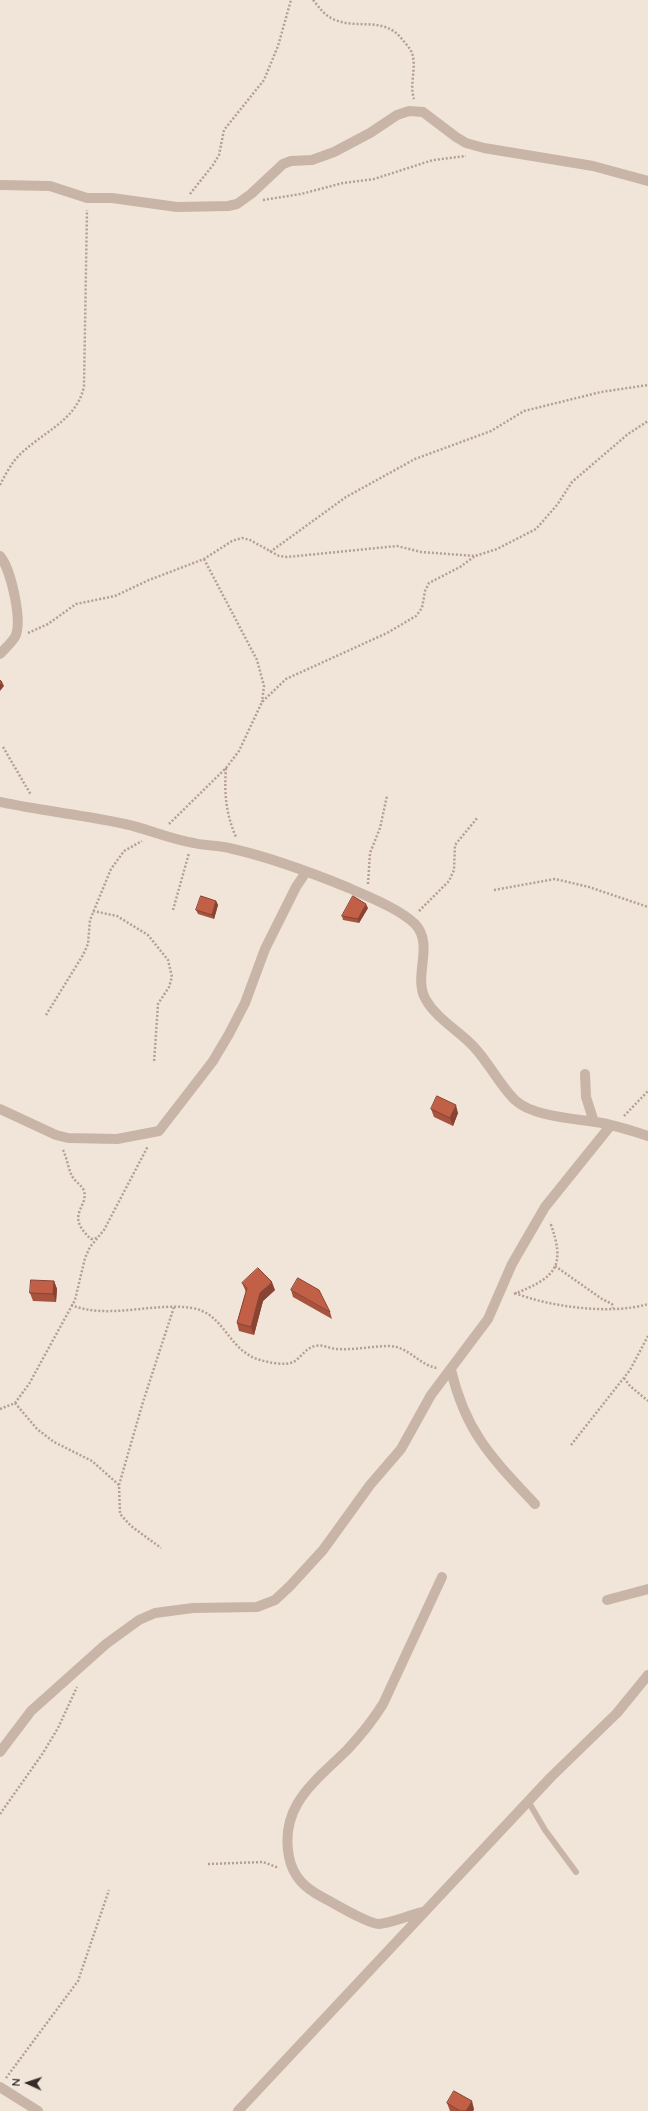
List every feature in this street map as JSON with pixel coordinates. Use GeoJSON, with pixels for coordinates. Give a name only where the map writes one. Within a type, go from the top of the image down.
{"type":"FeatureCollection","features":[{"type":"Feature","properties":{"kind":"street"},"geometry":{"type":"LineString","coordinates":[[0,185],[50,186],[88,198],[112,198],[177,207],[216,208],[237,204],[251,194],[283,164],[291,161],[312,160],[334,152],[370,134],[398,115],[417,111],[429,116],[466,143],[484,148],[593,166],[648,181]]}},
{"type":"Feature","properties":{"kind":"street"},"geometry":{"type":"LineString","coordinates":[[0,556],[12,584],[18,615],[15,637],[0,654]]}},
{"type":"Feature","properties":{"kind":"street"},"geometry":{"type":"LineString","coordinates":[[0,802],[124,824],[162,833],[192,843],[243,851],[306,872],[367,896],[409,919],[421,932],[423,940],[420,980],[422,992],[426,1000],[442,1019],[473,1046],[490,1065],[514,1100],[522,1106],[541,1112],[615,1126],[648,1136]]}},
{"type":"Feature","properties":{"kind":"street"},"geometry":{"type":"LineString","coordinates":[[0,1109],[56,1135],[68,1138],[116,1139],[159,1131],[213,1061],[229,1034],[245,1002],[268,943],[296,886],[306,872]]}},
{"type":"Feature","properties":{"kind":"street"},"geometry":{"type":"LineString","coordinates":[[585,1074],[586,1097],[594,1122]]}},
{"type":"Feature","properties":{"kind":"street"},"geometry":{"type":"LineString","coordinates":[[0,1752],[36,1706],[106,1644],[140,1620],[155,1613],[176,1609],[257,1607],[275,1600],[323,1550],[370,1485],[401,1449],[431,1396],[480,1332],[496,1302],[512,1264],[545,1207],[615,1126]]}},
{"type":"Feature","properties":{"kind":"street"},"geometry":{"type":"LineString","coordinates":[[452,1368],[461,1405],[481,1444],[535,1504]]}},
{"type":"Feature","properties":{"kind":"street"},"geometry":{"type":"LineString","coordinates":[[423,1912],[377,1924],[367,1921],[315,1893],[297,1878],[290,1863],[286,1832],[299,1799],[371,1722],[383,1704],[442,1577]]}},
{"type":"Feature","properties":{"kind":"street"},"geometry":{"type":"LineString","coordinates":[[607,1600],[648,1589]]}},
{"type":"Feature","properties":{"kind":"street"},"geometry":{"type":"LineString","coordinates":[[238,2111],[344,2000],[423,1912],[528,1801],[617,1713],[648,1674]]}},
{"type":"Feature","properties":{"kind":"street"},"geometry":{"type":"LineString","coordinates":[[0,2087],[38,2111]]}},
{"type":"Feature","properties":{"kind":"lane"},"geometry":{"type":"LineString","coordinates":[[528,1801],[545,1830],[576,1872]]}},
{"type":"Feature","properties":{"kind":"path"},"geometry":{"type":"LineString","coordinates":[[177,207],[198,187],[219,155],[224,130],[264,80],[278,46],[291,0]]}},
{"type":"Feature","properties":{"kind":"path"},"geometry":{"type":"LineString","coordinates":[[313,0],[325,14],[332,19],[350,24],[374,23],[390,28],[399,35],[412,54],[413,63],[411,90],[417,111]]}},
{"type":"Feature","properties":{"kind":"path"},"geometry":{"type":"LineString","coordinates":[[258,201],[301,194],[342,183],[374,179],[433,160],[471,155]]}},
{"type":"Feature","properties":{"kind":"path"},"geometry":{"type":"LineString","coordinates":[[0,485],[14,462],[27,449],[60,423],[78,405],[82,397],[84,386],[88,198]]}},
{"type":"Feature","properties":{"kind":"path"},"geometry":{"type":"LineString","coordinates":[[270,552],[346,497],[415,459],[491,431],[524,411],[601,392],[648,385]]}},
{"type":"Feature","properties":{"kind":"path"},"geometry":{"type":"LineString","coordinates":[[262,702],[286,680],[387,633],[416,616],[422,608],[425,591],[429,583],[460,567],[475,556],[497,549],[536,529],[557,505],[572,482],[628,434],[648,421]]}},
{"type":"Feature","properties":{"kind":"path"},"geometry":{"type":"LineString","coordinates":[[15,637],[39,629],[76,604],[115,596],[149,580],[204,559],[232,542],[242,538],[250,540],[270,552],[287,557],[397,546],[421,552],[475,556]]}},
{"type":"Feature","properties":{"kind":"path"},"geometry":{"type":"LineString","coordinates":[[46,1015],[83,955],[88,944],[90,920],[93,911],[117,859],[132,847],[162,833],[174,818],[199,796],[226,768],[239,751],[262,702],[264,686],[257,660],[204,559]]}},
{"type":"Feature","properties":{"kind":"path"},"geometry":{"type":"LineString","coordinates":[[3,747],[24,787],[40,808]]}},
{"type":"Feature","properties":{"kind":"path"},"geometry":{"type":"LineString","coordinates":[[226,768],[224,791],[227,815],[243,851]]}},
{"type":"Feature","properties":{"kind":"path"},"geometry":{"type":"LineString","coordinates":[[367,896],[370,853],[380,828],[388,796]]}},
{"type":"Feature","properties":{"kind":"path"},"geometry":{"type":"LineString","coordinates":[[409,919],[435,897],[449,881],[454,870],[455,844],[478,817]]}},
{"type":"Feature","properties":{"kind":"path"},"geometry":{"type":"LineString","coordinates":[[173,910],[192,843]]}},
{"type":"Feature","properties":{"kind":"path"},"geometry":{"type":"LineString","coordinates":[[494,890],[536,881],[555,879],[589,887],[648,907]]}},
{"type":"Feature","properties":{"kind":"path"},"geometry":{"type":"LineString","coordinates":[[93,911],[117,916],[148,935],[168,960],[172,977],[169,987],[158,1004],[154,1063]]}},
{"type":"Feature","properties":{"kind":"path"},"geometry":{"type":"LineString","coordinates":[[615,1126],[648,1091]]}},
{"type":"Feature","properties":{"kind":"path"},"geometry":{"type":"LineString","coordinates":[[0,1409],[15,1403],[29,1384],[78,1291],[85,1258],[108,1223],[144,1151],[159,1131]]}},
{"type":"Feature","properties":{"kind":"path"},"geometry":{"type":"LineString","coordinates":[[56,1135],[69,1164],[72,1175],[84,1190],[85,1195],[79,1210],[79,1223],[85,1234],[91,1239],[97,1238]]}},
{"type":"Feature","properties":{"kind":"path"},"geometry":{"type":"LineString","coordinates":[[496,1302],[544,1280],[555,1266],[558,1260],[558,1245],[545,1207]]}},
{"type":"Feature","properties":{"kind":"path"},"geometry":{"type":"LineString","coordinates":[[555,1266],[602,1299],[612,1304],[613,1308]]}},
{"type":"Feature","properties":{"kind":"path"},"geometry":{"type":"LineString","coordinates":[[515,1294],[559,1306],[613,1308],[648,1304]]}},
{"type":"Feature","properties":{"kind":"path"},"geometry":{"type":"LineString","coordinates":[[71,1305],[88,1311],[174,1307],[192,1308],[209,1313],[218,1322],[237,1347],[258,1359],[290,1363],[316,1346],[336,1349],[390,1346],[405,1350],[432,1367],[452,1368]]}},
{"type":"Feature","properties":{"kind":"path"},"geometry":{"type":"LineString","coordinates":[[161,1548],[131,1526],[120,1514],[119,1486],[143,1402],[174,1307]]}},
{"type":"Feature","properties":{"kind":"path"},"geometry":{"type":"LineString","coordinates":[[571,1445],[624,1378],[648,1336]]}},
{"type":"Feature","properties":{"kind":"path"},"geometry":{"type":"LineString","coordinates":[[624,1378],[648,1401]]}},
{"type":"Feature","properties":{"kind":"path"},"geometry":{"type":"LineString","coordinates":[[15,1403],[37,1429],[54,1442],[92,1460],[119,1486]]}},
{"type":"Feature","properties":{"kind":"path"},"geometry":{"type":"LineString","coordinates":[[0,1814],[43,1753],[58,1728],[78,1686]]}},
{"type":"Feature","properties":{"kind":"path"},"geometry":{"type":"LineString","coordinates":[[208,1864],[263,1862],[275,1866],[297,1878]]}},
{"type":"Feature","properties":{"kind":"path"},"geometry":{"type":"LineString","coordinates":[[0,2087],[78,1981],[109,1890]]}},
{"type":"Feature","properties":{"kind":"building"},"geometry":{"type":"Polygon","coordinates":[[[201,896],[216,901],[212,915],[196,910],[201,896]]]}},
{"type":"Feature","properties":{"kind":"building"},"geometry":{"type":"Polygon","coordinates":[[[353,896],[366,904],[358,919],[342,916],[353,896]]]}},
{"type":"Feature","properties":{"kind":"building"},"geometry":{"type":"Polygon","coordinates":[[[437,1096],[456,1105],[450,1118],[431,1109],[437,1096]]]}},
{"type":"Feature","properties":{"kind":"building"},"geometry":{"type":"Polygon","coordinates":[[[258,1268],[272,1282],[260,1293],[251,1327],[237,1323],[247,1288],[242,1283],[258,1268]]]}},
{"type":"Feature","properties":{"kind":"building"},"geometry":{"type":"Polygon","coordinates":[[[298,1278],[319,1290],[330,1312],[291,1290],[298,1278]]]}},
{"type":"Feature","properties":{"kind":"building"},"geometry":{"type":"Polygon","coordinates":[[[31,1280],[54,1281],[53,1294],[30,1293],[31,1280]]]}},
{"type":"Feature","properties":{"kind":"building"},"geometry":{"type":"Polygon","coordinates":[[[454,2091],[472,2101],[466,2111],[460,2111],[447,2103],[454,2091]]]}}]}
